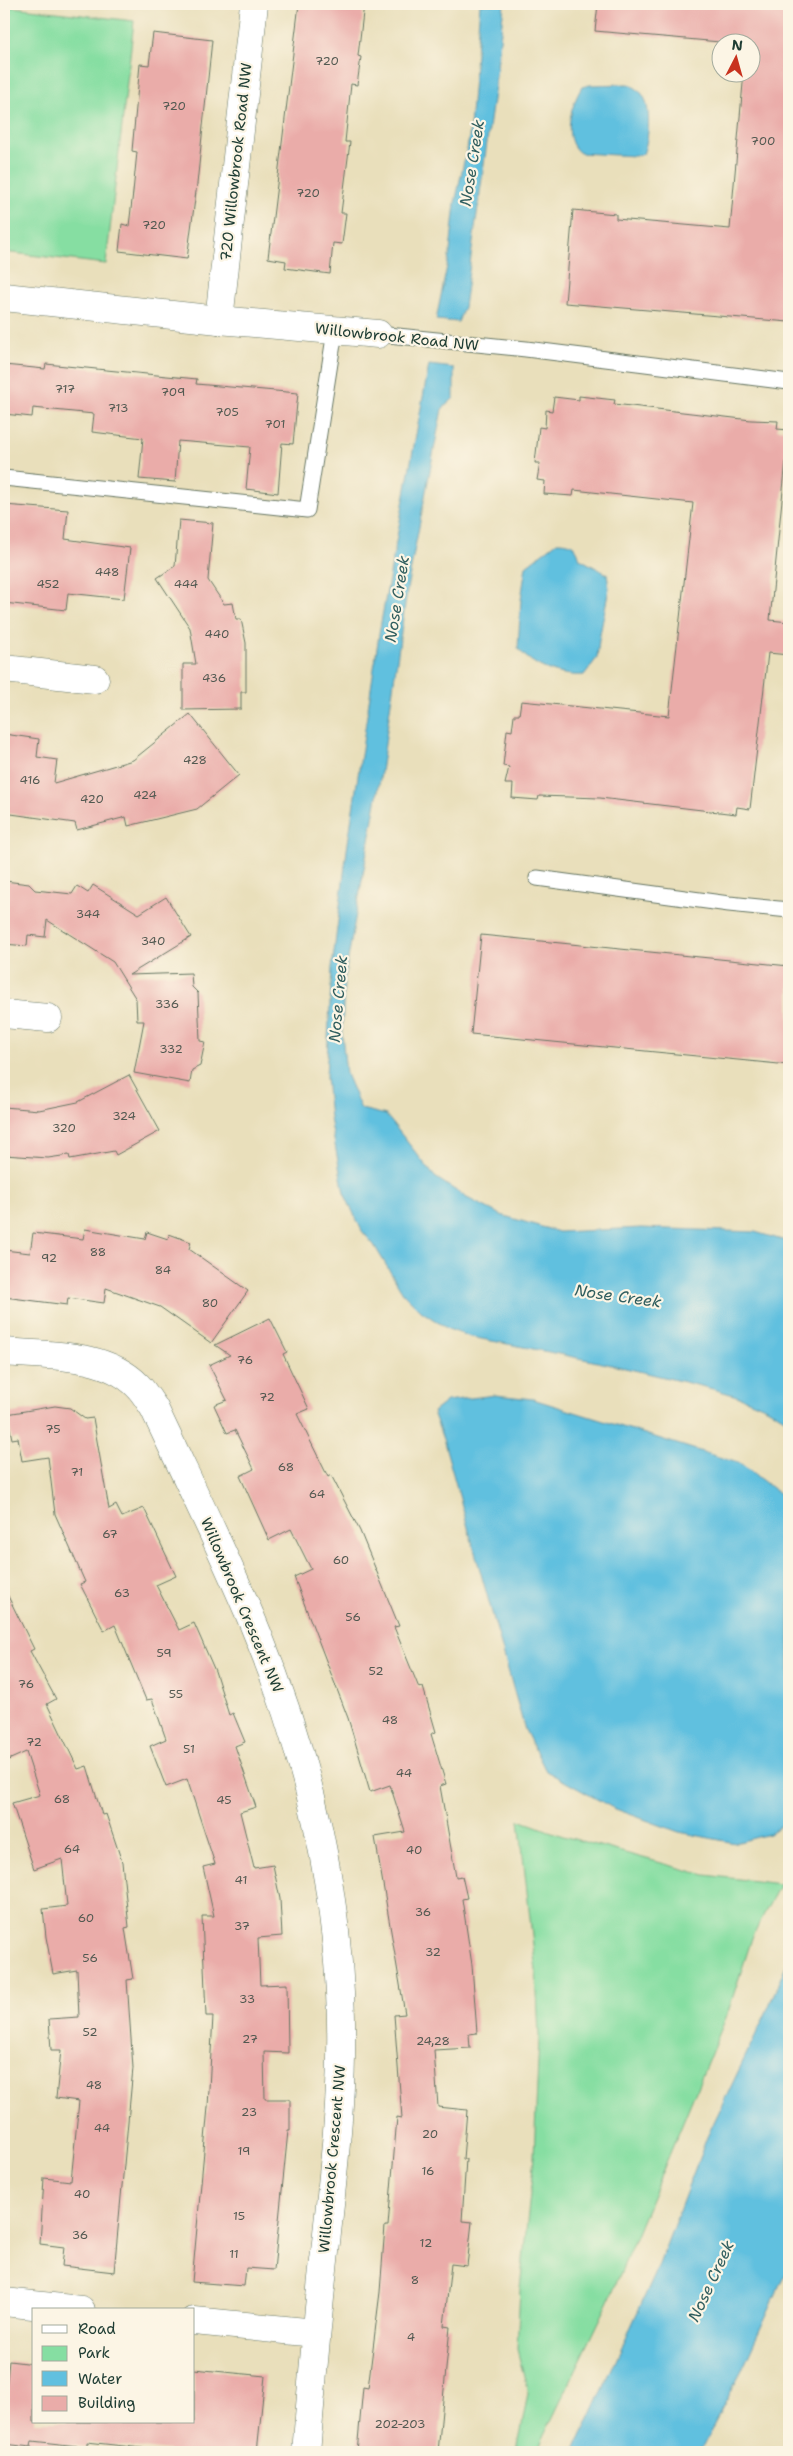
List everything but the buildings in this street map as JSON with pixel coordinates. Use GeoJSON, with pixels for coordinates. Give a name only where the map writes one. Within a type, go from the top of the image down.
{"type":"FeatureCollection","features":[{"type":"Feature","properties":{"kind":"street","name":"720 Willowbrook Road NW"},"geometry":{"type":"LineString","coordinates":[[219,320],[254,4]]}},
{"type":"Feature","properties":{"kind":"street","name":"Willowbrook Road NW"},"geometry":{"type":"LineString","coordinates":[[4,297],[219,320],[378,334]]}},
{"type":"Feature","properties":{"kind":"street"},"geometry":{"type":"LineString","coordinates":[[4,669],[95,679]]}},
{"type":"Feature","properties":{"kind":"street"},"geometry":{"type":"LineString","coordinates":[[4,1014],[48,1018]]}},
{"type":"Feature","properties":{"kind":"street","name":"Willowbrook Crescent NW"},"geometry":{"type":"LineString","coordinates":[[4,1352],[100,1362],[120,1372],[138,1386],[154,1408],[217,1544],[258,1635],[284,1704],[319,1832],[337,1946],[340,1995],[338,2134],[316,2333],[306,2452]]}},
{"type":"Feature","properties":{"kind":"street"},"geometry":{"type":"LineString","coordinates":[[4,2302],[62,2308]]}},
{"type":"Feature","properties":{"kind":"street"},"geometry":{"type":"LineString","coordinates":[[195,2321],[316,2333]]}},
{"type":"Feature","properties":{"kind":"lane"},"geometry":{"type":"LineString","coordinates":[[4,478],[307,510],[335,331]]}},
{"type":"Feature","properties":{"kind":"lane","name":"Willowbrook Road NW"},"geometry":{"type":"LineString","coordinates":[[378,334],[789,382]]}},
{"type":"Feature","properties":{"kind":"lane"},"geometry":{"type":"LineString","coordinates":[[537,878],[729,904],[789,910]]}},
{"type":"Feature","properties":{"kind":"green space"},"geometry":{"type":"Polygon","coordinates":[[[4,6],[134,21],[106,264],[4,252],[4,6]]]}},
{"type":"Feature","properties":{"kind":"green space"},"geometry":{"type":"Polygon","coordinates":[[[519,1820],[563,1836],[705,1875],[780,1884],[753,1935],[727,2015],[609,2301],[536,2452],[517,2452],[528,2393],[517,2349],[520,2288],[534,2157],[539,2036],[536,1972],[519,1820]]]}},
{"type":"Feature","properties":{"kind":"water","name":"Nose Creek"},"geometry":{"type":"Polygon","coordinates":[[[480,4],[504,4],[495,85],[464,307],[458,322],[436,320],[450,252],[455,203],[469,139],[480,4]]]}},
{"type":"Feature","properties":{"kind":"water"},"geometry":{"type":"Polygon","coordinates":[[[629,84],[641,92],[647,107],[648,132],[643,154],[635,156],[580,153],[574,147],[569,131],[574,103],[582,87],[629,84]]]}},
{"type":"Feature","properties":{"kind":"water","name":"Nose Creek"},"geometry":{"type":"Polygon","coordinates":[[[429,365],[454,368],[454,398],[442,409],[408,583],[380,779],[344,981],[342,1034],[346,1074],[361,1109],[386,1115],[435,1177],[467,1198],[501,1215],[559,1232],[641,1228],[755,1232],[789,1242],[789,1421],[762,1406],[720,1391],[599,1362],[471,1337],[448,1329],[421,1311],[403,1293],[374,1245],[362,1231],[344,1193],[330,1118],[326,1077],[332,968],[347,850],[380,628],[429,365]]]}},
{"type":"Feature","properties":{"kind":"water"},"geometry":{"type":"Polygon","coordinates":[[[557,542],[573,545],[580,559],[607,574],[609,588],[597,658],[584,675],[566,674],[547,669],[531,661],[518,648],[521,600],[526,566],[557,542]]]}},
{"type":"Feature","properties":{"kind":"water"},"geometry":{"type":"Polygon","coordinates":[[[495,1395],[533,1399],[741,1464],[789,1501],[789,1820],[769,1834],[735,1843],[679,1832],[613,1808],[546,1771],[525,1730],[444,1442],[433,1412],[447,1401],[495,1395]]]}},
{"type":"Feature","properties":{"kind":"water","name":"Nose Creek"},"geometry":{"type":"Polygon","coordinates":[[[789,1958],[789,2265],[739,2376],[700,2452],[574,2452],[658,2267],[707,2137],[766,2013],[789,1958]]]}}]}
